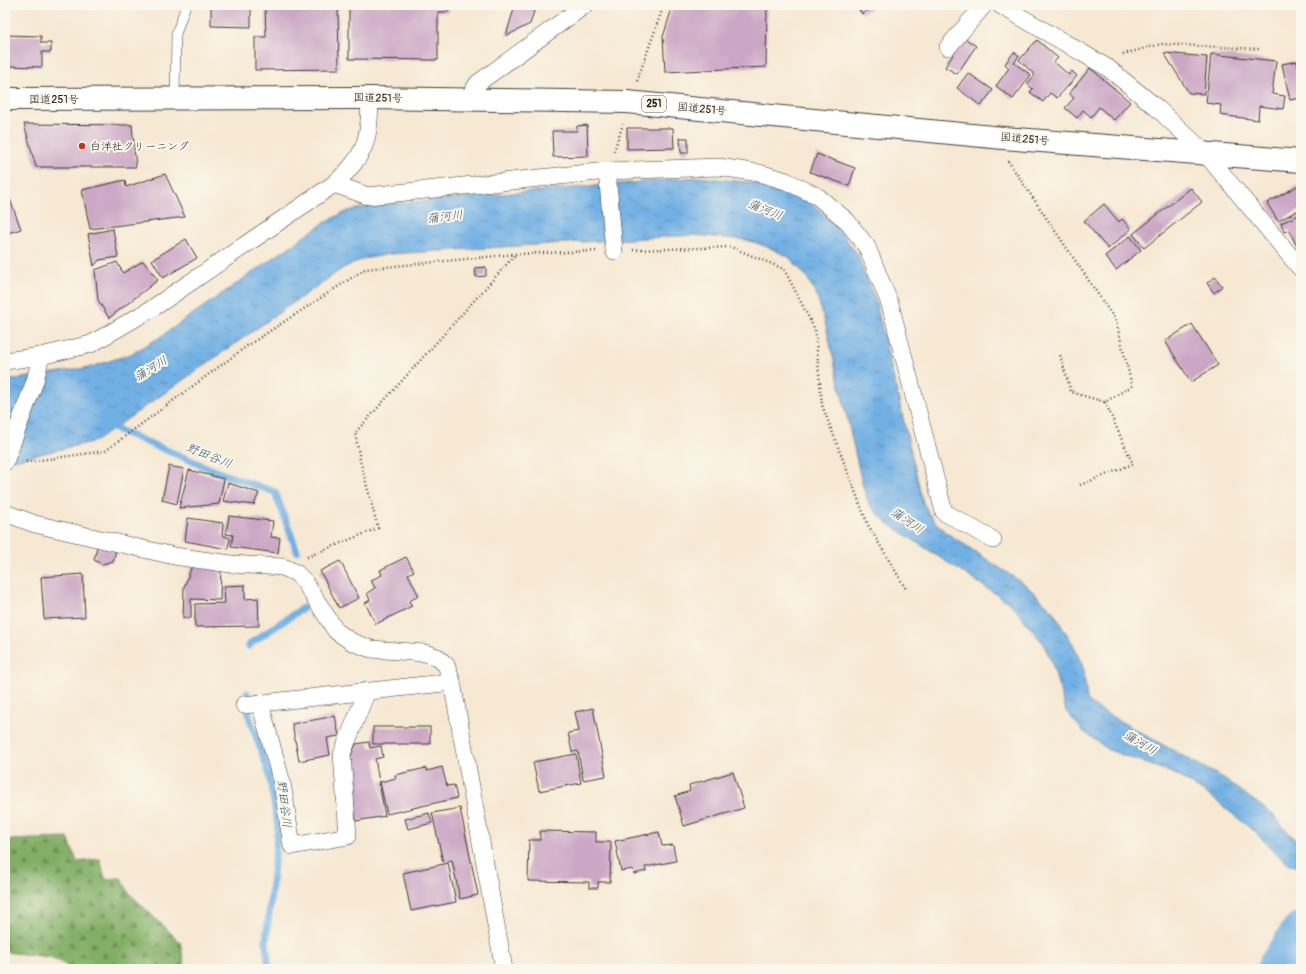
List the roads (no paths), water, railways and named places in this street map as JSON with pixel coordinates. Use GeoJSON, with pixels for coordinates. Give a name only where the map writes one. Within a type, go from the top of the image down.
{"type":"FeatureCollection","features":[{"type":"Feature","properties":{"kind":"highway","name":"国道251号"},"geometry":{"type":"LineString","coordinates":[[5,99],[370,98],[627,102],[1003,138],[1301,161]]}},
{"type":"Feature","properties":{"kind":"street"},"geometry":{"type":"LineString","coordinates":[[467,100],[478,83],[585,5]]}},
{"type":"Feature","properties":{"kind":"street"},"geometry":{"type":"LineString","coordinates":[[948,47],[984,5]]}},
{"type":"Feature","properties":{"kind":"street"},"geometry":{"type":"LineString","coordinates":[[1000,5],[1101,64],[1157,108],[1205,153],[1301,269]]}},
{"type":"Feature","properties":{"kind":"street"},"geometry":{"type":"LineString","coordinates":[[5,361],[41,356],[91,344],[153,308],[334,184],[350,170],[359,159],[366,145],[370,128],[370,98]]}},
{"type":"Feature","properties":{"kind":"street"},"geometry":{"type":"LineString","coordinates":[[334,184],[368,196],[607,173],[719,167],[759,173],[786,181],[817,196],[847,220],[867,247],[890,304],[944,512],[993,540]]}},
{"type":"Feature","properties":{"kind":"street"},"geometry":{"type":"LineString","coordinates":[[607,173],[614,246]]}},
{"type":"Feature","properties":{"kind":"street"},"geometry":{"type":"LineString","coordinates":[[13,463],[41,356]]}},
{"type":"Feature","properties":{"kind":"street"},"geometry":{"type":"LineString","coordinates":[[5,513],[35,524],[174,556],[232,564],[283,568],[296,573],[304,582],[336,631],[352,642],[371,649],[425,653],[437,657],[446,665],[452,682],[504,969]]}},
{"type":"Feature","properties":{"kind":"street"},"geometry":{"type":"LineString","coordinates":[[367,691],[342,754],[348,836],[292,846],[282,783],[252,704],[367,691],[452,682]]}},
{"type":"Feature","properties":{"kind":"lane"},"geometry":{"type":"LineString","coordinates":[[175,99],[176,34],[186,5]]}},
{"type":"Feature","properties":{"kind":"water"},"geometry":{"type":"Polygon","coordinates":[[[699,177],[754,183],[783,190],[811,203],[836,225],[857,254],[875,299],[923,503],[933,520],[947,533],[1027,586],[1052,610],[1073,644],[1083,667],[1087,699],[1093,706],[1221,777],[1271,813],[1301,846],[1301,868],[1287,863],[1254,831],[1209,795],[1175,774],[1109,750],[1083,731],[1066,711],[1052,663],[1043,643],[1011,604],[886,522],[870,506],[863,487],[826,326],[817,296],[807,277],[789,257],[768,247],[747,240],[695,235],[390,254],[363,259],[343,268],[96,441],[5,462],[5,381],[91,367],[131,354],[157,339],[325,222],[348,211],[375,205],[699,177]]]}},
{"type":"Feature","properties":{"kind":"waterway","name":"野田谷川"},"geometry":{"type":"LineString","coordinates":[[106,425],[223,474],[275,492],[297,551]]}},
{"type":"Feature","properties":{"kind":"waterway","name":"野田谷川"},"geometry":{"type":"LineString","coordinates":[[249,646],[251,643],[303,608]]}},
{"type":"Feature","properties":{"kind":"waterway","name":"野田谷川"},"geometry":{"type":"LineString","coordinates":[[247,693],[249,716],[269,773],[278,826],[266,942],[269,969]]}},
{"type":"Feature","properties":{"kind":"waterway","name":"蒲河川"},"geometry":{"type":"LineString","coordinates":[[1276,969],[1301,932]]}},
{"type":"Feature","properties":{"kind":"place","name":"白洋社クリーニング"},"geometry":{"type":"Point","coordinates":[82,146]}}]}
